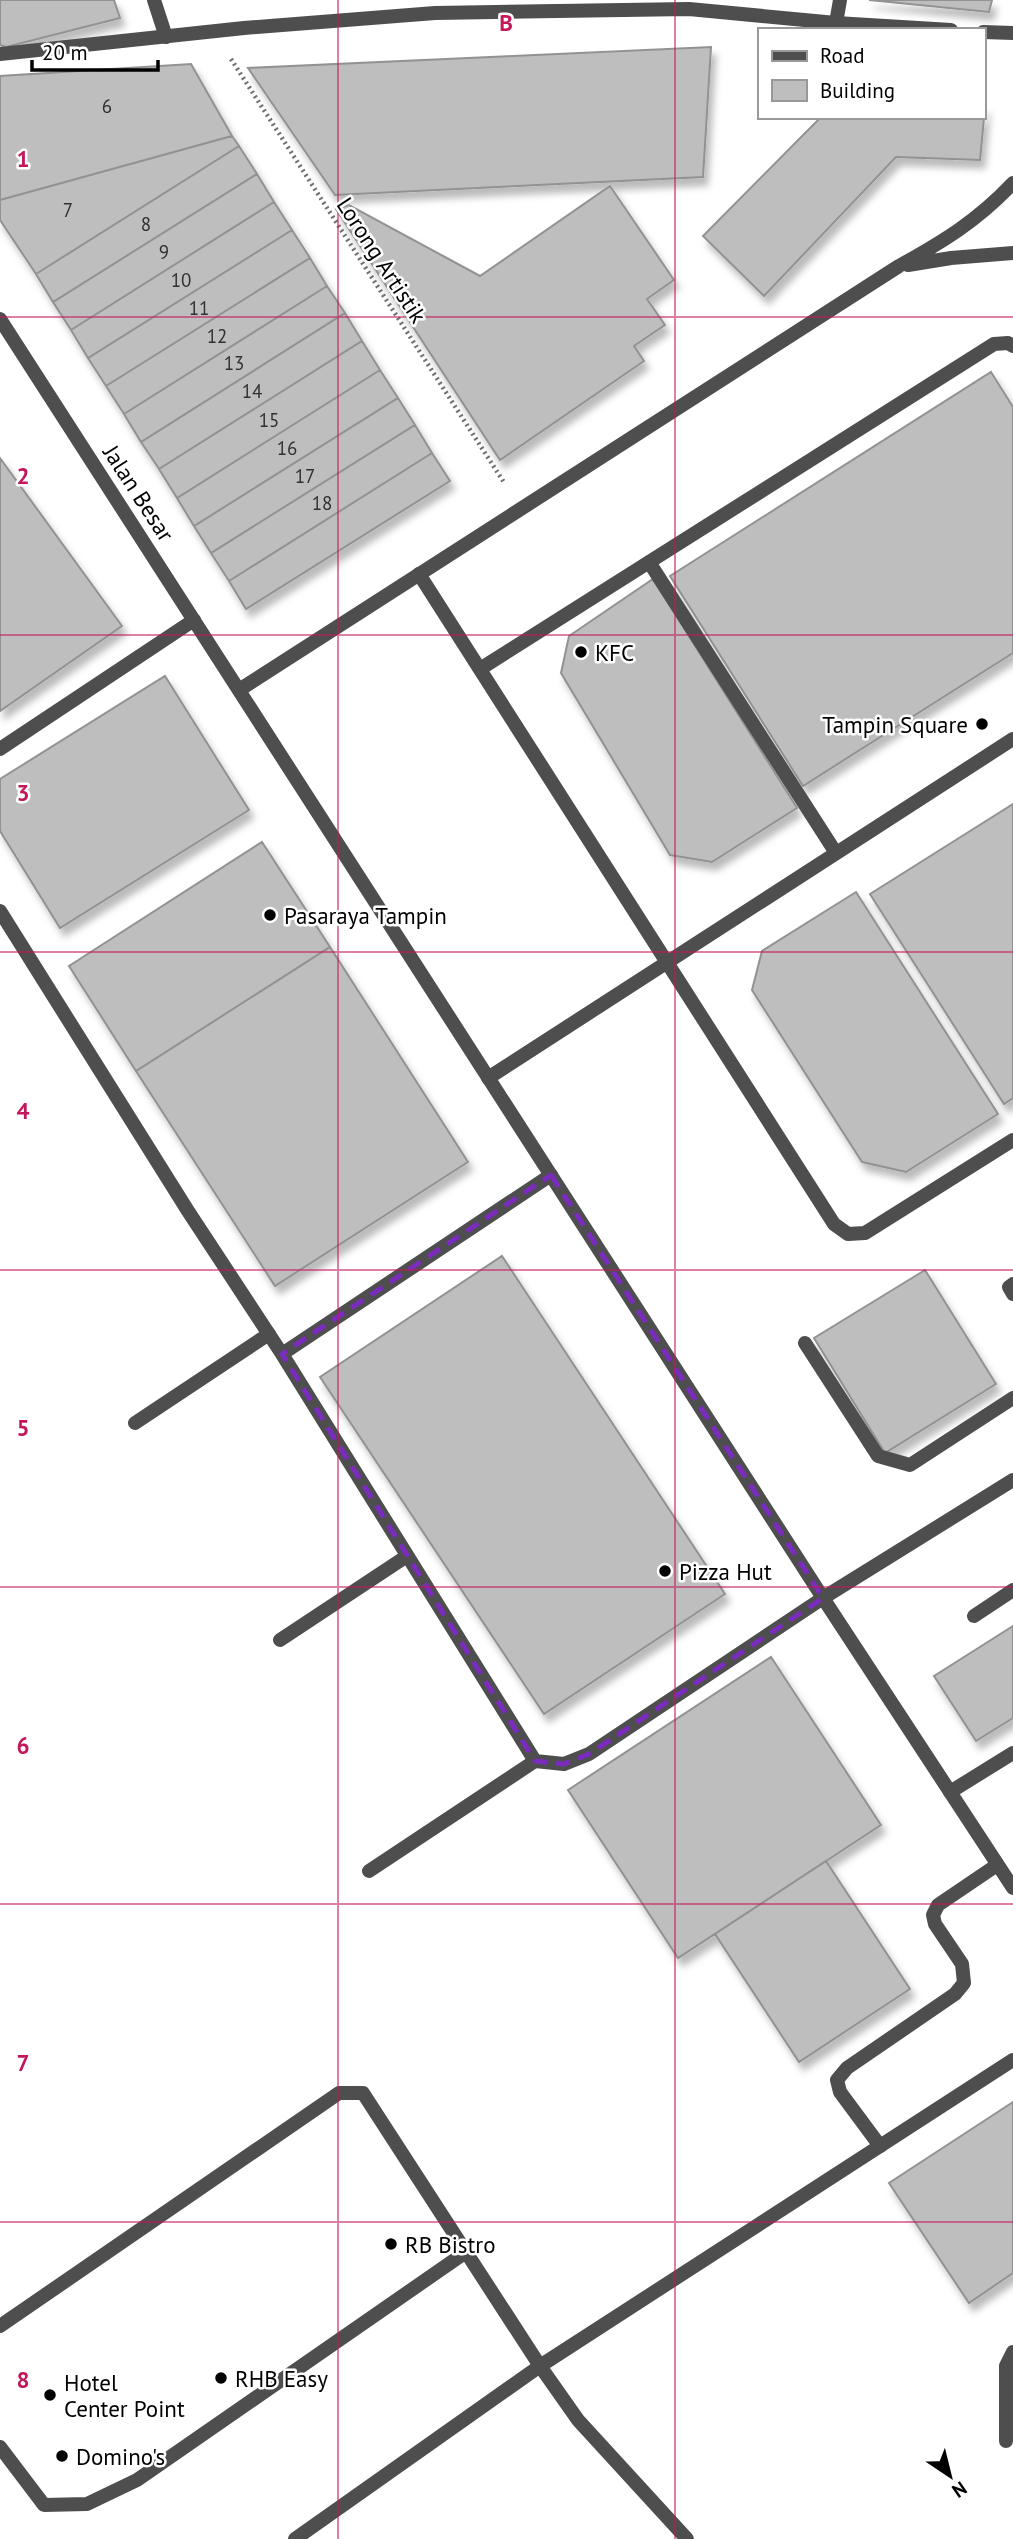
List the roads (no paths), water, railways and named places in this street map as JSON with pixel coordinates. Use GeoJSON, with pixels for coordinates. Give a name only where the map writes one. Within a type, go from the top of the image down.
{"type":"FeatureCollection","features":[{"type":"Feature","properties":{"kind":"street"},"geometry":{"type":"LineString","coordinates":[[154,0],[166,37]]}},
{"type":"Feature","properties":{"kind":"street"},"geometry":{"type":"LineString","coordinates":[[836,23],[840,0]]}},
{"type":"Feature","properties":{"kind":"street"},"geometry":{"type":"LineString","coordinates":[[0,54],[433,6],[671,5],[836,23],[918,28]]}},
{"type":"Feature","properties":{"kind":"street"},"geometry":{"type":"LineString","coordinates":[[985,32],[1013,33]]}},
{"type":"Feature","properties":{"kind":"street"},"geometry":{"type":"LineString","coordinates":[[239,690],[899,266],[961,230],[988,209],[1013,183]]}},
{"type":"Feature","properties":{"kind":"street"},"geometry":{"type":"LineString","coordinates":[[899,266],[1013,253]]}},
{"type":"Feature","properties":{"kind":"street","name":"Jalan Besar"},"geometry":{"type":"LineString","coordinates":[[0,319],[823,1598],[1013,1888]]}},
{"type":"Feature","properties":{"kind":"street"},"geometry":{"type":"LineString","coordinates":[[480,669],[994,344],[1013,345]]}},
{"type":"Feature","properties":{"kind":"street"},"geometry":{"type":"LineString","coordinates":[[649,562],[836,853]]}},
{"type":"Feature","properties":{"kind":"street"},"geometry":{"type":"LineString","coordinates":[[419,574],[834,1224],[848,1234],[865,1233],[1013,1140]]}},
{"type":"Feature","properties":{"kind":"street"},"geometry":{"type":"LineString","coordinates":[[0,749],[194,620]]}},
{"type":"Feature","properties":{"kind":"street"},"geometry":{"type":"LineString","coordinates":[[488,1078],[1013,739]]}},
{"type":"Feature","properties":{"kind":"street"},"geometry":{"type":"LineString","coordinates":[[0,912],[188,1211],[282,1354],[535,1761]]}},
{"type":"Feature","properties":{"kind":"street"},"geometry":{"type":"LineString","coordinates":[[282,1354],[551,1175]]}},
{"type":"Feature","properties":{"kind":"street"},"geometry":{"type":"LineString","coordinates":[[1013,1284],[1009,1287],[1013,1294]]}},
{"type":"Feature","properties":{"kind":"street"},"geometry":{"type":"LineString","coordinates":[[135,1423],[269,1334]]}},
{"type":"Feature","properties":{"kind":"street"},"geometry":{"type":"LineString","coordinates":[[806,1343],[878,1456],[909,1465],[1013,1398]]}},
{"type":"Feature","properties":{"kind":"street"},"geometry":{"type":"LineString","coordinates":[[369,1871],[535,1761],[564,1764],[589,1754],[823,1598],[1013,1480]]}},
{"type":"Feature","properties":{"kind":"street"},"geometry":{"type":"LineString","coordinates":[[279,1640],[407,1556]]}},
{"type":"Feature","properties":{"kind":"street"},"geometry":{"type":"LineString","coordinates":[[974,1616],[1013,1590]]}},
{"type":"Feature","properties":{"kind":"street"},"geometry":{"type":"LineString","coordinates":[[950,1792],[1013,1753]]}},
{"type":"Feature","properties":{"kind":"street"},"geometry":{"type":"LineString","coordinates":[[880,2147],[840,2092],[836,2080],[847,2068],[954,1994],[964,1983],[962,1964],[935,1924],[933,1915],[938,1905],[998,1865]]}},
{"type":"Feature","properties":{"kind":"street"},"geometry":{"type":"LineString","coordinates":[[295,2539],[540,2366],[1013,2060]]}},
{"type":"Feature","properties":{"kind":"street"},"geometry":{"type":"LineString","coordinates":[[0,2326],[339,2093],[363,2093],[578,2420],[687,2539]]}},
{"type":"Feature","properties":{"kind":"street"},"geometry":{"type":"LineString","coordinates":[[0,2447],[44,2505],[87,2504],[137,2480],[466,2252]]}},
{"type":"Feature","properties":{"kind":"street"},"geometry":{"type":"LineString","coordinates":[[1006,2441],[1006,2366],[1013,2352]]}},
{"type":"Feature","properties":{"kind":"place","name":"KFC"},"geometry":{"type":"Point","coordinates":[581,652]}},
{"type":"Feature","properties":{"kind":"place","name":"Tampin Square"},"geometry":{"type":"Point","coordinates":[982,724]}},
{"type":"Feature","properties":{"kind":"place","name":"Pasaraya Tampin"},"geometry":{"type":"Point","coordinates":[270,915]}},
{"type":"Feature","properties":{"kind":"place","name":"Pizza Hut"},"geometry":{"type":"Point","coordinates":[665,1571]}},
{"type":"Feature","properties":{"kind":"place","name":"RB Bistro"},"geometry":{"type":"Point","coordinates":[391,2244]}},
{"type":"Feature","properties":{"kind":"place","name":"RHB Easy"},"geometry":{"type":"Point","coordinates":[221,2378]}},
{"type":"Feature","properties":{"kind":"place","name":"Hotel Center Point"},"geometry":{"type":"Point","coordinates":[50,2395]}},
{"type":"Feature","properties":{"kind":"place","name":"Domino's"},"geometry":{"type":"Point","coordinates":[62,2456]}}]}
